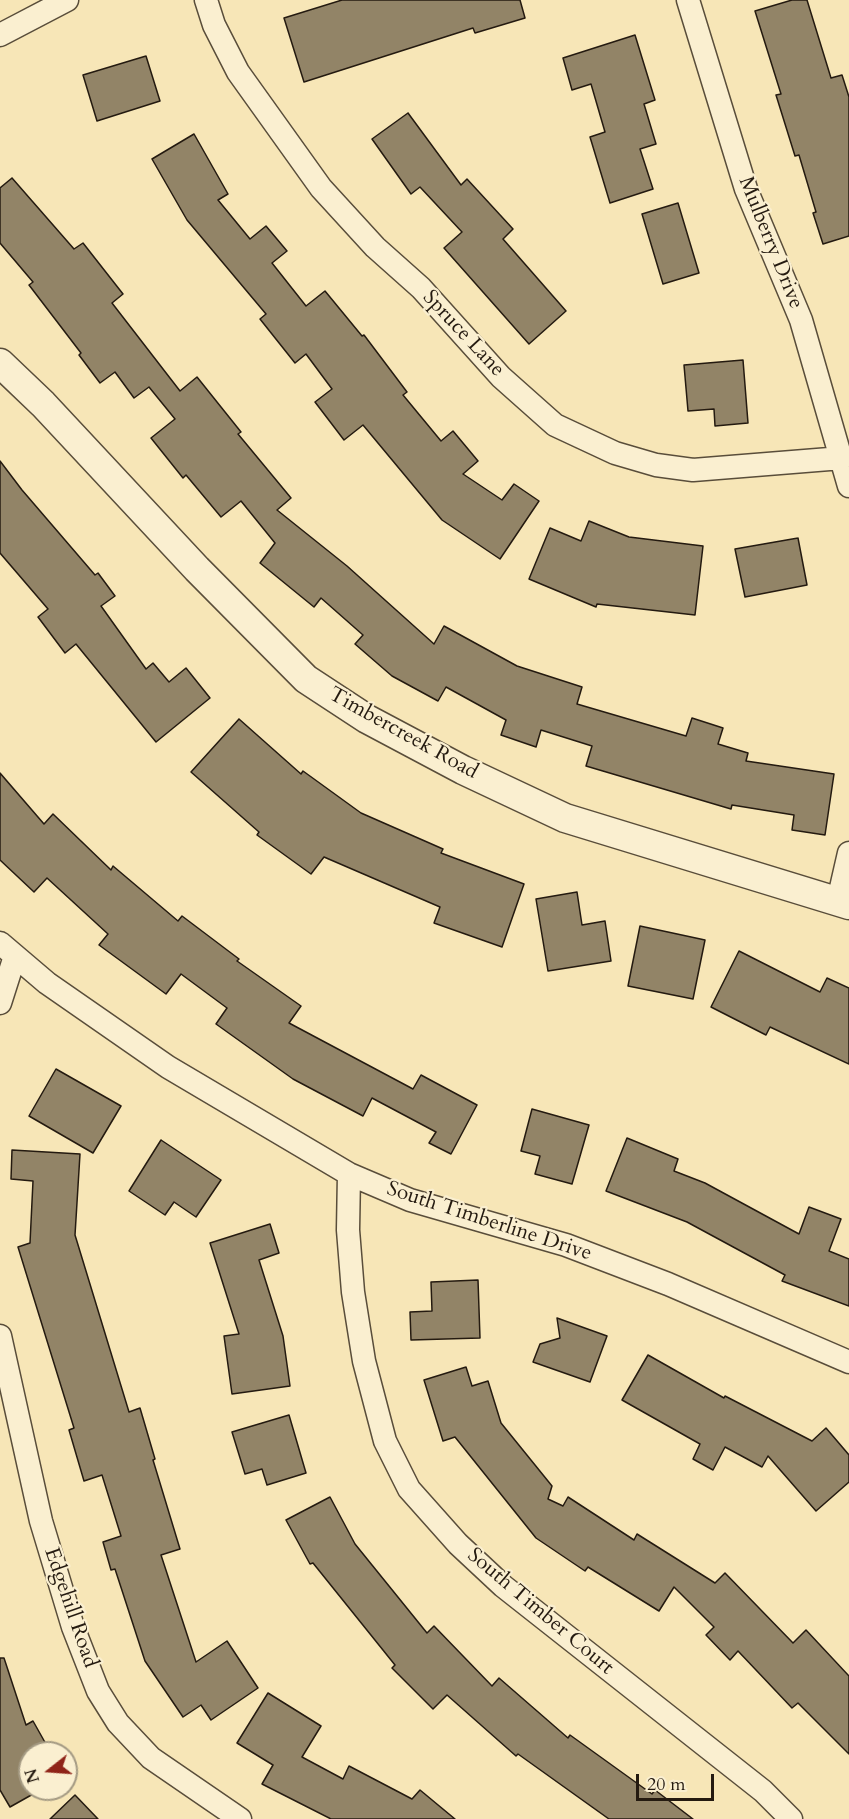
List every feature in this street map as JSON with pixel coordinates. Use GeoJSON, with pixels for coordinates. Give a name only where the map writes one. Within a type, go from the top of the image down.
{"type":"FeatureCollection","features":[{"type":"Feature","properties":{"kind":"street"},"geometry":{"type":"LineString","coordinates":[[0,35],[67,0]]}},
{"type":"Feature","properties":{"kind":"street","name":"Spruce Lane"},"geometry":{"type":"LineString","coordinates":[[206,0],[214,25],[238,72],[321,188],[375,247],[421,288],[501,377],[555,425],[615,453],[656,465],[693,470],[842,458]]}},
{"type":"Feature","properties":{"kind":"street","name":"Mulberry Drive"},"geometry":{"type":"LineString","coordinates":[[688,0],[746,189],[801,320],[849,486]]}},
{"type":"Feature","properties":{"kind":"street","name":"Timbercreek Road"},"geometry":{"type":"LineString","coordinates":[[0,363],[43,404],[197,569],[306,679],[367,720],[463,770],[565,818],[843,903]]}},
{"type":"Feature","properties":{"kind":"street"},"geometry":{"type":"LineString","coordinates":[[843,903],[849,854]]}},
{"type":"Feature","properties":{"kind":"street"},"geometry":{"type":"LineString","coordinates":[[0,1004],[8,950]]}},
{"type":"Feature","properties":{"kind":"street","name":"South Timberline Drive"},"geometry":{"type":"LineString","coordinates":[[8,950],[47,983],[168,1067],[349,1174],[410,1200],[566,1245],[668,1284],[849,1362]]}},
{"type":"Feature","properties":{"kind":"street","name":"South Timber Court"},"geometry":{"type":"LineString","coordinates":[[349,1174],[348,1230],[352,1282],[364,1361],[385,1441],[409,1490],[458,1544],[503,1586],[763,1791],[790,1819]]}},
{"type":"Feature","properties":{"kind":"street","name":"Edgehill Road"},"geometry":{"type":"LineString","coordinates":[[0,1336],[41,1521],[73,1627],[98,1691],[118,1723],[152,1758],[240,1819]]}},
{"type":"Feature","properties":{"kind":"building"},"geometry":{"type":"Polygon","coordinates":[[[342,0],[520,0],[525,18],[475,33],[473,28],[304,82],[284,18],[342,0]]]}},
{"type":"Feature","properties":{"kind":"building"},"geometry":{"type":"Polygon","coordinates":[[[792,0],[807,0],[831,78],[842,75],[849,97],[849,236],[823,244],[799,155],[795,156],[776,95],[781,94],[755,11],[792,0]]]}},
{"type":"Feature","properties":{"kind":"building"},"geometry":{"type":"Polygon","coordinates":[[[635,35],[655,100],[644,104],[656,144],[640,149],[653,189],[610,203],[590,137],[605,132],[591,84],[572,90],[563,58],[635,35]]]}},
{"type":"Feature","properties":{"kind":"building"},"geometry":{"type":"Polygon","coordinates":[[[146,56],[160,101],[97,121],[83,75],[146,56]]]}},
{"type":"Feature","properties":{"kind":"building"},"geometry":{"type":"Polygon","coordinates":[[[408,113],[461,185],[467,179],[513,229],[503,239],[566,311],[529,344],[444,248],[462,232],[420,187],[411,194],[372,139],[408,113]]]}},
{"type":"Feature","properties":{"kind":"building"},"geometry":{"type":"Polygon","coordinates":[[[194,134],[228,194],[218,200],[250,239],[266,226],[287,251],[272,263],[306,306],[325,291],[362,336],[364,335],[407,392],[403,395],[441,441],[453,431],[478,461],[463,474],[502,500],[514,484],[539,501],[500,559],[442,520],[363,425],[344,440],[315,402],[332,389],[306,354],[295,363],[260,319],[266,314],[187,220],[152,159],[194,134]]]}},
{"type":"Feature","properties":{"kind":"building"},"geometry":{"type":"Polygon","coordinates":[[[12,178],[74,249],[83,243],[123,294],[112,303],[180,391],[197,377],[241,432],[238,434],[291,498],[277,510],[347,566],[434,644],[444,626],[517,666],[582,687],[577,704],[686,736],[692,718],[723,728],[718,744],[748,753],[746,761],[834,774],[825,835],[792,830],[794,815],[732,805],[731,809],[586,766],[592,746],[541,730],[536,747],[501,735],[506,720],[446,687],[438,701],[392,676],[355,644],[363,635],[321,598],[314,607],[260,563],[275,543],[241,501],[221,517],[186,475],[183,478],[151,438],[175,419],[149,387],[134,398],[115,372],[100,383],[79,355],[81,353],[29,285],[33,282],[0,243],[0,188],[12,178]]]}},
{"type":"Feature","properties":{"kind":"building"},"geometry":{"type":"Polygon","coordinates":[[[678,203],[699,273],[663,284],[642,214],[678,203]]]}},
{"type":"Feature","properties":{"kind":"building"},"geometry":{"type":"Polygon","coordinates":[[[743,360],[748,423],[715,426],[714,409],[688,411],[684,365],[743,360]]]}},
{"type":"Feature","properties":{"kind":"building"},"geometry":{"type":"Polygon","coordinates":[[[0,461],[22,490],[95,575],[98,573],[115,596],[101,606],[146,669],[153,663],[169,682],[186,668],[210,698],[156,742],[76,644],[65,653],[38,617],[48,609],[0,553],[0,461]]]}},
{"type":"Feature","properties":{"kind":"building"},"geometry":{"type":"Polygon","coordinates":[[[589,521],[629,537],[703,546],[695,615],[597,604],[596,607],[529,579],[550,528],[581,541],[589,521]]]}},
{"type":"Feature","properties":{"kind":"building"},"geometry":{"type":"Polygon","coordinates":[[[798,538],[807,585],[745,597],[735,549],[798,538]]]}},
{"type":"Feature","properties":{"kind":"building"},"geometry":{"type":"Polygon","coordinates":[[[239,719],[301,774],[303,771],[361,813],[443,849],[441,853],[524,884],[502,947],[434,923],[440,907],[324,857],[311,874],[257,835],[259,832],[191,772],[239,719]]]}},
{"type":"Feature","properties":{"kind":"building"},"geometry":{"type":"Polygon","coordinates":[[[0,773],[44,824],[53,814],[111,870],[113,866],[178,921],[182,916],[239,959],[237,961],[301,1006],[289,1023],[413,1089],[421,1075],[477,1105],[451,1154],[429,1143],[436,1132],[372,1098],[363,1116],[293,1079],[216,1024],[227,1008],[181,974],[166,994],[99,945],[108,934],[47,878],[34,892],[0,860],[0,773]]]}},
{"type":"Feature","properties":{"kind":"building"},"geometry":{"type":"Polygon","coordinates":[[[577,892],[582,925],[605,921],[611,961],[548,971],[536,899],[577,892]]]}},
{"type":"Feature","properties":{"kind":"building"},"geometry":{"type":"Polygon","coordinates":[[[640,926],[705,940],[693,999],[628,986],[640,926]]]}},
{"type":"Feature","properties":{"kind":"building"},"geometry":{"type":"Polygon","coordinates":[[[739,951],[820,992],[827,978],[849,988],[849,1064],[770,1027],[766,1035],[711,1007],[739,951]]]}},
{"type":"Feature","properties":{"kind":"building"},"geometry":{"type":"Polygon","coordinates":[[[56,1069],[121,1106],[93,1153],[29,1116],[56,1069]]]}},
{"type":"Feature","properties":{"kind":"building"},"geometry":{"type":"Polygon","coordinates":[[[532,1109],[589,1125],[572,1184],[535,1174],[540,1156],[521,1151],[532,1109]]]}},
{"type":"Feature","properties":{"kind":"building"},"geometry":{"type":"Polygon","coordinates":[[[627,1138],[678,1159],[674,1171],[705,1183],[799,1234],[809,1207],[841,1219],[829,1251],[849,1259],[849,1306],[782,1281],[785,1275],[687,1222],[606,1191],[627,1138]]]}},
{"type":"Feature","properties":{"kind":"building"},"geometry":{"type":"Polygon","coordinates":[[[161,1140],[221,1180],[196,1217],[174,1202],[165,1215],[129,1191],[161,1140]]]}},
{"type":"Feature","properties":{"kind":"building"},"geometry":{"type":"Polygon","coordinates":[[[12,1150],[80,1154],[75,1235],[129,1412],[140,1408],[155,1459],[153,1460],[180,1549],[161,1555],[196,1662],[227,1641],[258,1688],[211,1720],[201,1705],[183,1717],[145,1661],[115,1569],[111,1570],[103,1542],[121,1536],[102,1475],[84,1481],[69,1430],[74,1428],[18,1247],[30,1243],[33,1181],[11,1179],[12,1150]]]}},
{"type":"Feature","properties":{"kind":"building"},"geometry":{"type":"Polygon","coordinates":[[[270,1224],[279,1253],[259,1260],[283,1336],[290,1386],[232,1394],[224,1336],[239,1334],[210,1243],[270,1224]]]}},
{"type":"Feature","properties":{"kind":"building"},"geometry":{"type":"Polygon","coordinates":[[[478,1280],[480,1338],[411,1340],[410,1312],[432,1311],[431,1282],[478,1280]]]}},
{"type":"Feature","properties":{"kind":"building"},"geometry":{"type":"Polygon","coordinates":[[[557,1318],[607,1336],[590,1382],[533,1362],[540,1344],[560,1338],[557,1318]]]}},
{"type":"Feature","properties":{"kind":"building"},"geometry":{"type":"Polygon","coordinates":[[[648,1355],[724,1398],[725,1396],[812,1441],[826,1428],[849,1455],[849,1482],[816,1511],[768,1456],[762,1467],[725,1447],[713,1470],[693,1459],[700,1444],[622,1400],[648,1355]]]}},
{"type":"Feature","properties":{"kind":"building"},"geometry":{"type":"Polygon","coordinates":[[[466,1367],[472,1386],[488,1381],[501,1423],[552,1486],[548,1499],[563,1506],[568,1497],[634,1540],[637,1534],[715,1583],[725,1573],[793,1643],[806,1630],[849,1676],[849,1754],[798,1703],[792,1708],[738,1651],[730,1660],[706,1635],[714,1627],[674,1587],[659,1611],[588,1567],[585,1571],[536,1538],[455,1437],[443,1441],[424,1380],[466,1367]]]}},
{"type":"Feature","properties":{"kind":"building"},"geometry":{"type":"Polygon","coordinates":[[[289,1415],[306,1473],[267,1485],[262,1469],[245,1474],[232,1432],[289,1415]]]}},
{"type":"Feature","properties":{"kind":"building"},"geometry":{"type":"Polygon","coordinates":[[[330,1497],[355,1544],[427,1633],[434,1626],[492,1686],[499,1678],[568,1738],[570,1735],[652,1794],[655,1790],[693,1819],[609,1819],[518,1754],[516,1756],[447,1695],[433,1709],[392,1668],[395,1665],[313,1563],[310,1564],[286,1520],[330,1497]]]}},
{"type":"Feature","properties":{"kind":"building"},"geometry":{"type":"Polygon","coordinates":[[[0,1658],[4,1658],[26,1725],[33,1721],[44,1741],[18,1741],[18,1801],[21,1801],[10,1807],[0,1790],[0,1658]]]}},
{"type":"Feature","properties":{"kind":"building"},"geometry":{"type":"Polygon","coordinates":[[[268,1693],[321,1726],[302,1757],[343,1779],[349,1766],[412,1799],[420,1790],[455,1819],[331,1819],[262,1784],[273,1765],[237,1743],[268,1693]]]}},
{"type":"Feature","properties":{"kind":"building"},"geometry":{"type":"Polygon","coordinates":[[[78,1798],[98,1819],[50,1819],[69,1801],[78,1801],[78,1798]]]}}]}
